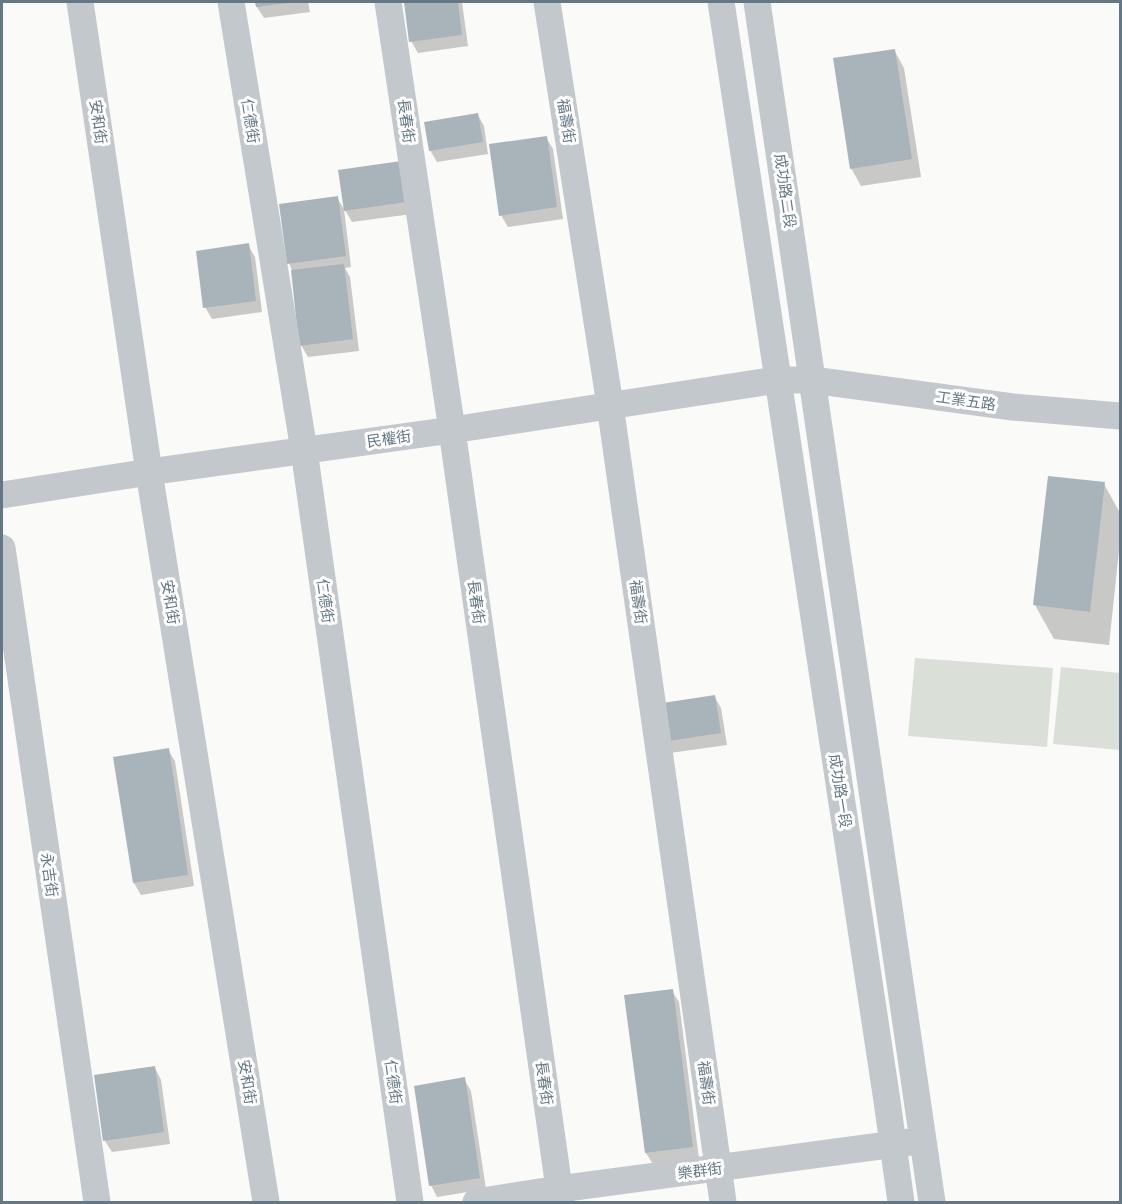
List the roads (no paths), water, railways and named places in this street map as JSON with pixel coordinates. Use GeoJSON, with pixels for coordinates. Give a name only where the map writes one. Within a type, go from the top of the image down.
{"type":"FeatureCollection","features":[{"type":"Feature","properties":{"kind":"street","name":"安和街"},"geometry":{"type":"LineString","coordinates":[[80,2],[149,472],[266,1203]]}},
{"type":"Feature","properties":{"kind":"street","name":"仁德街"},"geometry":{"type":"LineString","coordinates":[[231,2],[304,450],[410,1203]]}},
{"type":"Feature","properties":{"kind":"street","name":"長春街"},"geometry":{"type":"LineString","coordinates":[[388,2],[452,430],[560,1196]]}},
{"type":"Feature","properties":{"kind":"street","name":"福壽街"},"geometry":{"type":"LineString","coordinates":[[547,2],[610,405],[723,1203]]}},
{"type":"Feature","properties":{"kind":"street"},"geometry":{"type":"LineString","coordinates":[[721,2],[777,380]]}},
{"type":"Feature","properties":{"kind":"street","name":"成功路二段"},"geometry":{"type":"LineString","coordinates":[[757,2],[812,380]]}},
{"type":"Feature","properties":{"kind":"street","name":"民權街"},"geometry":{"type":"LineString","coordinates":[[2,495],[777,380]]}},
{"type":"Feature","properties":{"kind":"street","name":"工業五路"},"geometry":{"type":"LineString","coordinates":[[777,380],[812,380],[1013,407],[1120,416]]}},
{"type":"Feature","properties":{"kind":"street","name":"成功路一段"},"geometry":{"type":"LineString","coordinates":[[777,380],[901,1203]]}},
{"type":"Feature","properties":{"kind":"street","name":"成功路一段"},"geometry":{"type":"LineString","coordinates":[[812,380],[933,1203]]}},
{"type":"Feature","properties":{"kind":"street","name":"永吉街"},"geometry":{"type":"LineString","coordinates":[[2,548],[97,1203]]}},
{"type":"Feature","properties":{"kind":"street","name":"樂群街"},"geometry":{"type":"LineString","coordinates":[[476,1203],[560,1196],[718,1168],[923,1141]]}}]}
